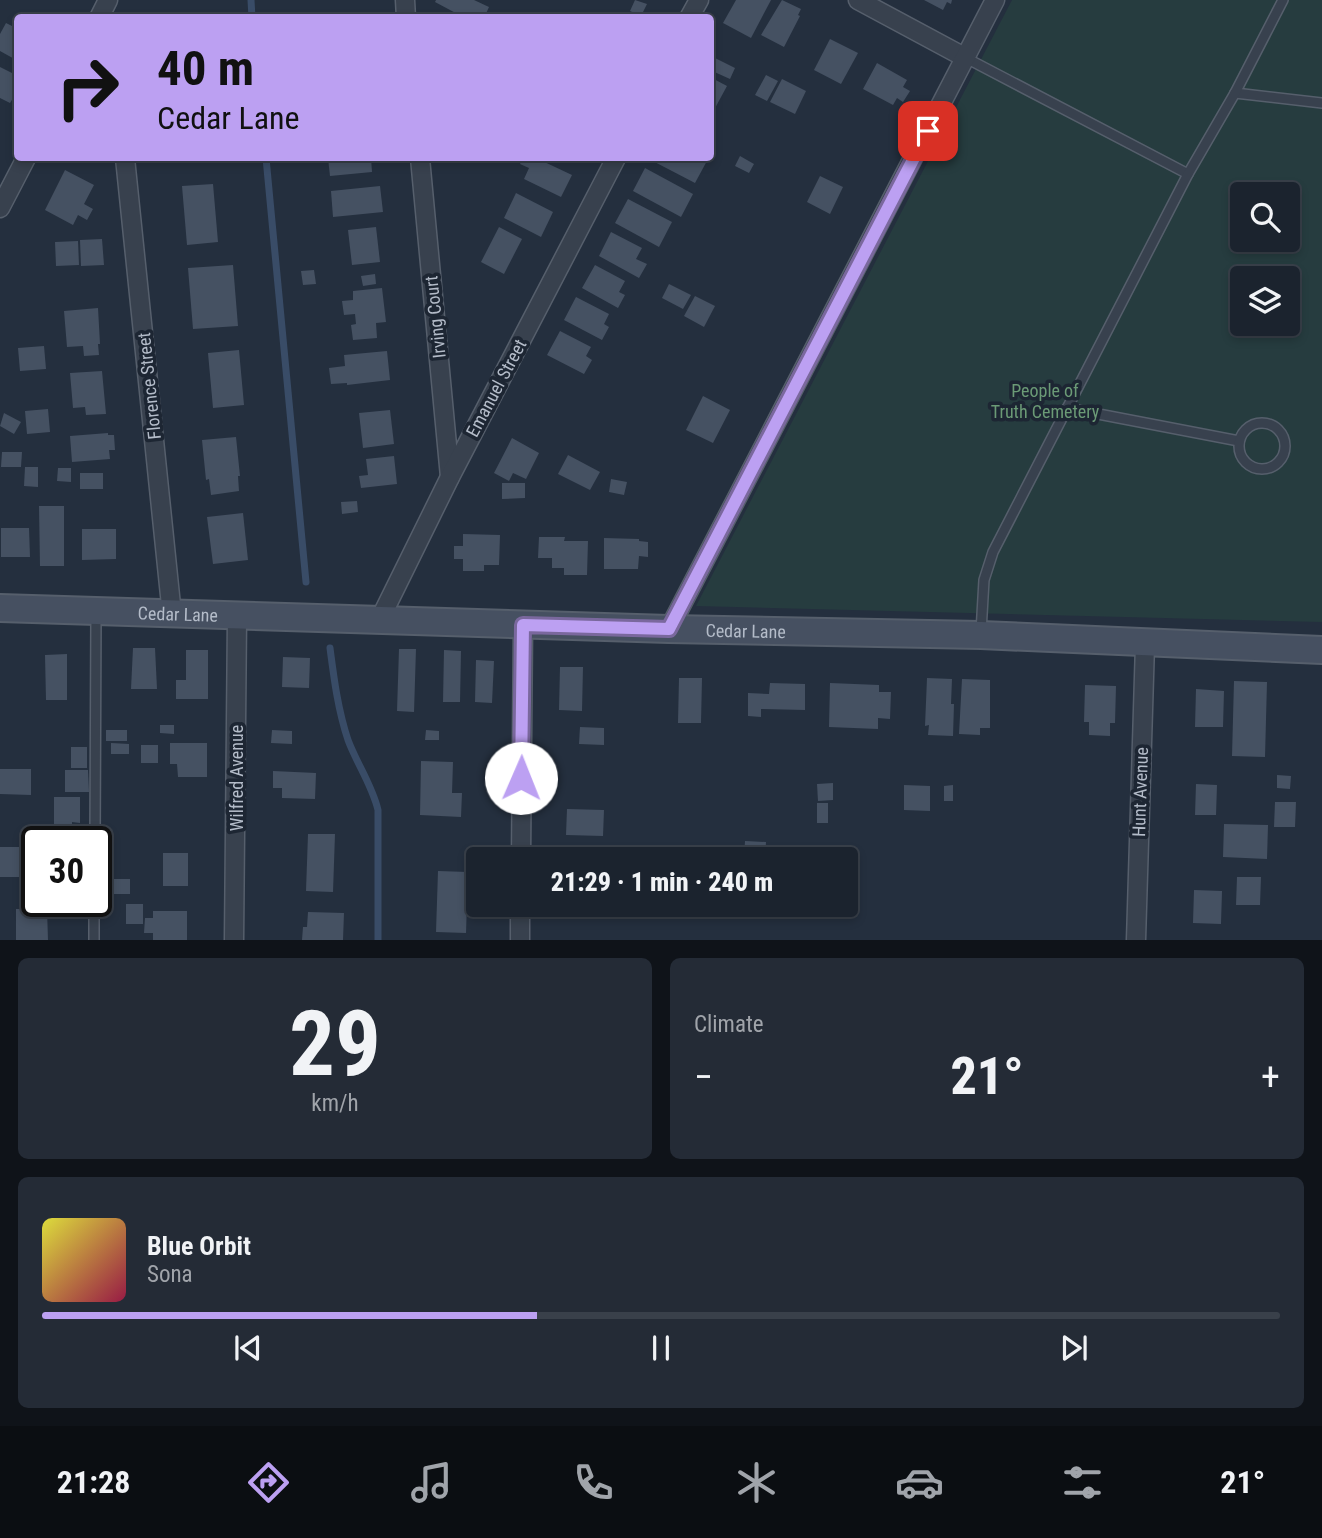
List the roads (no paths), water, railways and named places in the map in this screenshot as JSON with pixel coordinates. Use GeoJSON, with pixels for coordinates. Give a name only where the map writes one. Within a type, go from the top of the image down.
{"type":"FeatureCollection","features":[{"type":"Feature","properties":{"kind":"street"},"geometry":{"type":"LineString","coordinates":[[858,0],[966,58]]}},
{"type":"Feature","properties":{"kind":"street"},"geometry":{"type":"LineString","coordinates":[[669,629],[995,0]]}},
{"type":"Feature","properties":{"kind":"street"},"geometry":{"type":"LineString","coordinates":[[0,208],[24,161]]}},
{"type":"Feature","properties":{"kind":"street","name":"Florence Street"},"geometry":{"type":"LineString","coordinates":[[125,161],[172,615]]}},
{"type":"Feature","properties":{"kind":"street","name":"Irving Court"},"geometry":{"type":"LineString","coordinates":[[420,161],[450,477]]}},
{"type":"Feature","properties":{"kind":"street","name":"Emanuel Street"},"geometry":{"type":"LineString","coordinates":[[379,621],[450,477],[614,161]]}},
{"type":"Feature","properties":{"kind":"street","name":"Cedar Lane"},"geometry":{"type":"LineString","coordinates":[[0,608],[523,625],[981,635],[1322,650]]}},
{"type":"Feature","properties":{"kind":"street","name":"Wilfred Avenue"},"geometry":{"type":"LineString","coordinates":[[234,940],[237,617]]}},
{"type":"Feature","properties":{"kind":"street"},"geometry":{"type":"LineString","coordinates":[[521,847],[523,625]]}},
{"type":"Feature","properties":{"kind":"street","name":"Hunt Avenue"},"geometry":{"type":"LineString","coordinates":[[1136,940],[1145,644]]}},
{"type":"Feature","properties":{"kind":"street"},"geometry":{"type":"LineString","coordinates":[[520,917],[520,940]]}},
{"type":"Feature","properties":{"kind":"lane"},"geometry":{"type":"LineString","coordinates":[[981,635],[984,579],[993,552],[1188,174],[1235,93],[1283,0]]}},
{"type":"Feature","properties":{"kind":"lane"},"geometry":{"type":"LineString","coordinates":[[966,58],[1188,174]]}},
{"type":"Feature","properties":{"kind":"lane"},"geometry":{"type":"LineString","coordinates":[[1235,93],[1322,103]]}},
{"type":"Feature","properties":{"kind":"lane"},"geometry":{"type":"LineString","coordinates":[[1067,408],[1239,442]]}},
{"type":"Feature","properties":{"kind":"lane"},"geometry":{"type":"LineString","coordinates":[[1268,424],[1280,432],[1283,438],[1283,453],[1274,465],[1259,468],[1246,462],[1241,456],[1239,442],[1242,435],[1253,425],[1268,424]]}},
{"type":"Feature","properties":{"kind":"lane"},"geometry":{"type":"LineString","coordinates":[[95,826],[96,613]]}},
{"type":"Feature","properties":{"kind":"lane"},"geometry":{"type":"LineString","coordinates":[[93,940],[94,917]]}},
{"type":"Feature","properties":{"kind":"waterway"},"geometry":{"type":"LineString","coordinates":[[251,0],[252,14]]}},
{"type":"Feature","properties":{"kind":"waterway"},"geometry":{"type":"LineString","coordinates":[[266,161],[306,582]]}},
{"type":"Feature","properties":{"kind":"waterway"},"geometry":{"type":"LineString","coordinates":[[330,648],[345,729],[378,810],[378,940]]}},
{"type":"Feature","properties":{"kind":"park label","name":"People of Truth Cemetery"},"geometry":{"type":"Point","coordinates":[1045,400]}}]}
